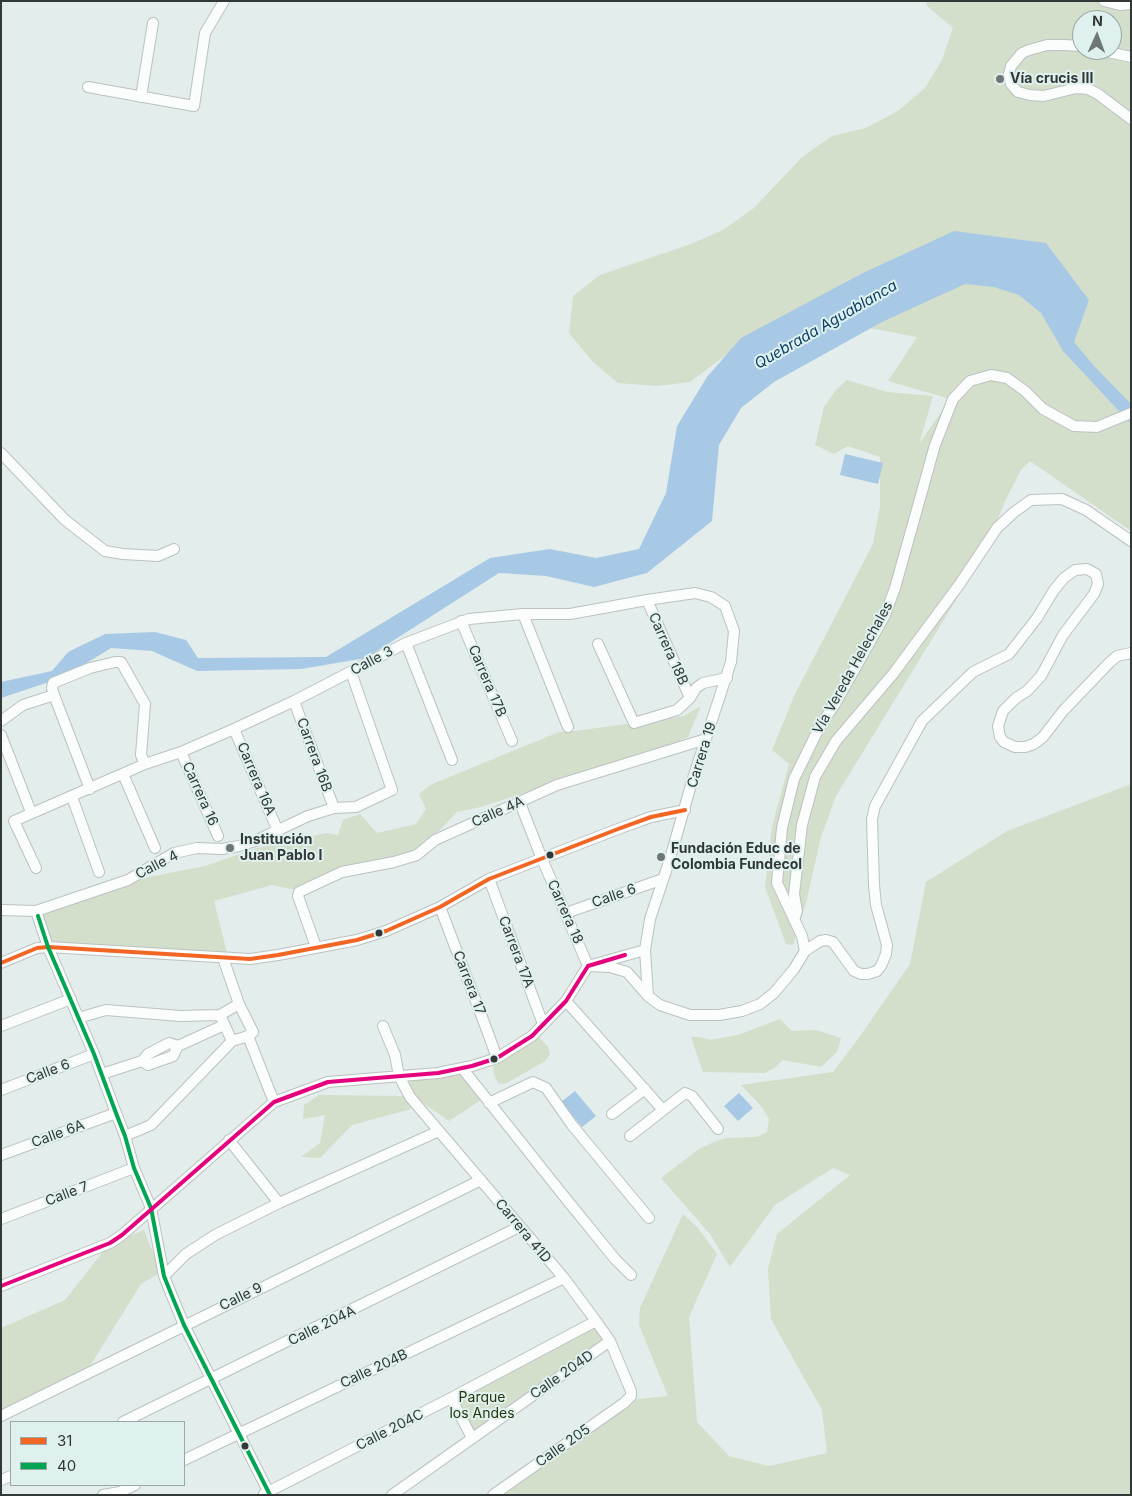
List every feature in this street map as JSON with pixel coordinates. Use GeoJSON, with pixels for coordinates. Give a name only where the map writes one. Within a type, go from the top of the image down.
{"type":"FeatureCollection","features":[{"type":"Feature","properties":{"kind":"street"},"geometry":{"type":"LineString","coordinates":[[88,87],[194,106],[205,33],[224,1]]}},
{"type":"Feature","properties":{"kind":"street"},"geometry":{"type":"LineString","coordinates":[[1104,1],[1120,5],[1131,4]]}},
{"type":"Feature","properties":{"kind":"street"},"geometry":{"type":"LineString","coordinates":[[141,97],[153,23]]}},
{"type":"Feature","properties":{"kind":"street"},"geometry":{"type":"LineString","coordinates":[[1072,45],[1047,45],[1022,53],[1011,66],[1009,74],[1011,84],[1018,92],[1044,96],[1076,88],[1088,89],[1103,97],[1131,119]]}},
{"type":"Feature","properties":{"kind":"street","name":"Vía Vereda Helechales"},"geometry":{"type":"LineString","coordinates":[[805,951],[802,936],[777,883],[782,828],[794,779],[820,726],[835,704],[885,615],[895,588],[936,445],[953,399],[970,381],[991,375],[1007,378],[1025,391],[1043,409],[1058,419],[1074,426],[1097,427],[1131,413]]}},
{"type":"Feature","properties":{"kind":"street"},"geometry":{"type":"LineString","coordinates":[[1,453],[65,520],[105,551],[158,556],[174,549]]}},
{"type":"Feature","properties":{"kind":"street"},"geometry":{"type":"LineString","coordinates":[[794,920],[797,911],[794,894],[802,825],[815,777],[836,741],[893,674],[959,586],[997,528],[1030,500],[1062,499],[1086,510],[1131,541]]}},
{"type":"Feature","properties":{"kind":"street"},"geometry":{"type":"LineString","coordinates":[[588,966],[610,966],[627,972],[648,996],[660,1005],[690,1015],[720,1015],[742,1011],[760,1004],[774,993],[794,970],[805,951],[820,941],[833,942],[854,971],[868,974],[877,971],[886,954],[887,945],[876,905],[874,885],[872,819],[874,806],[922,721],[973,672],[1009,654],[1037,618],[1054,590],[1064,578],[1075,570],[1087,569],[1096,574],[1098,584],[1094,594],[1063,635],[1041,676],[1027,691],[1010,703],[1000,716],[998,726],[1000,737],[1004,742],[1015,747],[1025,747],[1034,744],[1043,737],[1063,711],[1109,662],[1118,656],[1131,653]]}},
{"type":"Feature","properties":{"kind":"street","name":"Calle 3"},"geometry":{"type":"LineString","coordinates":[[36,868],[14,821],[145,764],[181,752],[234,729],[294,701],[406,643],[461,621],[523,614],[570,614],[695,593],[712,596],[725,606],[734,630]]}},
{"type":"Feature","properties":{"kind":"street","name":"Carrera 18B"},"geometry":{"type":"LineString","coordinates":[[647,600],[690,698]]}},
{"type":"Feature","properties":{"kind":"street"},"geometry":{"type":"LineString","coordinates":[[523,614],[568,727]]}},
{"type":"Feature","properties":{"kind":"street","name":"Carrera 17B"},"geometry":{"type":"LineString","coordinates":[[461,621],[512,741]]}},
{"type":"Feature","properties":{"kind":"street","name":"Carrera 19"},"geometry":{"type":"LineString","coordinates":[[648,996],[645,950],[650,919],[727,678],[734,630]]}},
{"type":"Feature","properties":{"kind":"street"},"geometry":{"type":"LineString","coordinates":[[406,643],[452,760]]}},
{"type":"Feature","properties":{"kind":"street"},"geometry":{"type":"LineString","coordinates":[[598,644],[634,723],[677,710],[690,698],[696,688],[703,684],[727,678]]}},
{"type":"Feature","properties":{"kind":"street"},"geometry":{"type":"LineString","coordinates":[[90,789],[54,695],[53,683],[90,668],[121,662],[145,704],[140,755],[145,764]]}},
{"type":"Feature","properties":{"kind":"street","name":"Calle 4"},"geometry":{"type":"LineString","coordinates":[[36,911],[128,880],[174,853],[197,848],[222,849],[239,846],[255,841],[308,816],[334,808],[356,808],[392,790],[351,672]]}},
{"type":"Feature","properties":{"kind":"street"},"geometry":{"type":"LineString","coordinates":[[1,720],[23,706],[54,695]]}},
{"type":"Feature","properties":{"kind":"street","name":"Carrera 16B"},"geometry":{"type":"LineString","coordinates":[[294,701],[334,808]]}},
{"type":"Feature","properties":{"kind":"street","name":"Carrera 16A"},"geometry":{"type":"LineString","coordinates":[[234,729],[278,829]]}},
{"type":"Feature","properties":{"kind":"street"},"geometry":{"type":"LineString","coordinates":[[1,735],[31,812]]}},
{"type":"Feature","properties":{"kind":"street","name":"Calle 4A"},"geometry":{"type":"LineString","coordinates":[[316,947],[298,892],[342,872],[385,864],[418,855],[435,840],[558,785],[706,739]]}},
{"type":"Feature","properties":{"kind":"street","name":"Carrera 16"},"geometry":{"type":"LineString","coordinates":[[181,752],[218,836]]}},
{"type":"Feature","properties":{"kind":"street"},"geometry":{"type":"LineString","coordinates":[[123,774],[155,848]]}},
{"type":"Feature","properties":{"kind":"street"},"geometry":{"type":"LineString","coordinates":[[72,797],[99,872]]}},
{"type":"Feature","properties":{"kind":"street","name":"Carrera 18"},"geometry":{"type":"LineString","coordinates":[[520,803],[542,860],[588,966]]}},
{"type":"Feature","properties":{"kind":"street"},"geometry":{"type":"LineString","coordinates":[[1,962],[37,948],[48,947],[250,959],[357,940],[386,931],[440,907],[490,879],[634,823],[651,817],[685,810]]}},
{"type":"Feature","properties":{"kind":"street","name":"Carrera 17A"},"geometry":{"type":"LineString","coordinates":[[490,879],[544,1024]]}},
{"type":"Feature","properties":{"kind":"street","name":"Calle 6"},"geometry":{"type":"LineString","coordinates":[[566,913],[663,879]]}},
{"type":"Feature","properties":{"kind":"street","name":"Carrera 17"},"geometry":{"type":"LineString","coordinates":[[440,907],[497,1058]]}},
{"type":"Feature","properties":{"kind":"street"},"geometry":{"type":"LineString","coordinates":[[1,910],[36,911],[48,947],[102,1074],[125,1136],[134,1168],[151,1208],[164,1276],[184,1325],[239,1432],[267,1494]]}},
{"type":"Feature","properties":{"kind":"street"},"geometry":{"type":"LineString","coordinates":[[1,1286],[110,1243],[274,1102],[328,1082],[438,1073],[497,1058],[532,1036],[544,1024],[566,1001],[588,966],[645,950]]}},
{"type":"Feature","properties":{"kind":"street"},"geometry":{"type":"LineString","coordinates":[[125,1136],[151,1126],[232,1041],[248,1036],[253,1032],[239,1004],[223,958]]}},
{"type":"Feature","properties":{"kind":"street"},"geometry":{"type":"LineString","coordinates":[[1,1026],[71,999]]}},
{"type":"Feature","properties":{"kind":"street"},"geometry":{"type":"LineString","coordinates":[[566,1001],[663,1110]]}},
{"type":"Feature","properties":{"kind":"street"},"geometry":{"type":"LineString","coordinates":[[78,1018],[106,1010],[180,1016],[220,1014],[239,1004]]}},
{"type":"Feature","properties":{"kind":"street"},"geometry":{"type":"LineString","coordinates":[[220,1014],[232,1041]]}},
{"type":"Feature","properties":{"kind":"street"},"geometry":{"type":"LineString","coordinates":[[102,1074],[142,1061],[148,1054],[169,1043],[178,1046],[224,1025]]}},
{"type":"Feature","properties":{"kind":"street","name":"Carrera 41D"},"geometry":{"type":"LineString","coordinates":[[383,1026],[395,1055],[399,1076],[410,1097],[519,1228],[564,1278],[596,1321],[610,1341],[631,1391],[631,1396]]}},
{"type":"Feature","properties":{"kind":"street"},"geometry":{"type":"LineString","coordinates":[[248,1036],[274,1102]]}},
{"type":"Feature","properties":{"kind":"street","name":"Calle 6"},"geometry":{"type":"LineString","coordinates":[[1,1090],[94,1054]]}},
{"type":"Feature","properties":{"kind":"street"},"geometry":{"type":"LineString","coordinates":[[462,1068],[592,1230],[631,1275]]}},
{"type":"Feature","properties":{"kind":"street"},"geometry":{"type":"LineString","coordinates":[[489,1103],[533,1082],[546,1088],[572,1125],[648,1218]]}},
{"type":"Feature","properties":{"kind":"street"},"geometry":{"type":"LineString","coordinates":[[612,1114],[645,1089]]}},
{"type":"Feature","properties":{"kind":"street"},"geometry":{"type":"LineString","coordinates":[[630,1136],[685,1094],[688,1094],[718,1129]]}},
{"type":"Feature","properties":{"kind":"street","name":"Calle 6A"},"geometry":{"type":"LineString","coordinates":[[1,1155],[116,1114]]}},
{"type":"Feature","properties":{"kind":"street"},"geometry":{"type":"LineString","coordinates":[[417,1141],[427,1116]]}},
{"type":"Feature","properties":{"kind":"street"},"geometry":{"type":"LineString","coordinates":[[164,1276],[186,1254],[215,1235],[279,1203],[438,1131]]}},
{"type":"Feature","properties":{"kind":"street"},"geometry":{"type":"LineString","coordinates":[[229,1140],[279,1203]]}},
{"type":"Feature","properties":{"kind":"street","name":"Calle 7"},"geometry":{"type":"LineString","coordinates":[[1,1219],[134,1168]]}},
{"type":"Feature","properties":{"kind":"street","name":"Calle 9"},"geometry":{"type":"LineString","coordinates":[[1,1416],[481,1180]]}},
{"type":"Feature","properties":{"kind":"street","name":"Calle 204A"},"geometry":{"type":"LineString","coordinates":[[125,1421],[519,1228]]}},
{"type":"Feature","properties":{"kind":"street","name":"Calle 204B"},"geometry":{"type":"LineString","coordinates":[[185,1459],[564,1278]]}},
{"type":"Feature","properties":{"kind":"street","name":"Calle 204C"},"geometry":{"type":"LineString","coordinates":[[267,1494],[596,1321]]}},
{"type":"Feature","properties":{"kind":"street","name":"Calle 204D"},"geometry":{"type":"LineString","coordinates":[[392,1495],[610,1341]]}},
{"type":"Feature","properties":{"kind":"street","name":"Calle 205"},"geometry":{"type":"LineString","coordinates":[[493,1495],[624,1403],[631,1396]]}},
{"type":"Feature","properties":{"kind":"street"},"geometry":{"type":"LineString","coordinates":[[451,1398],[472,1438]]}},
{"type":"Feature","properties":{"kind":"street"},"geometry":{"type":"LineString","coordinates":[[103,1495],[120,1494],[133,1486]]}},
{"type":"Feature","properties":{"kind":"green space"},"geometry":{"type":"Polygon","coordinates":[[[926,1],[1131,1],[1131,531],[1030,461],[1021,470],[1005,501],[983,556],[836,796],[821,837],[806,903],[793,945],[786,944],[765,887],[772,827],[789,764],[772,750],[795,694],[873,544],[880,506],[880,457],[848,446],[834,454],[815,445],[824,407],[836,390],[847,380],[887,392],[933,396],[919,444],[950,399],[888,381],[917,337],[843,323],[745,341],[690,382],[657,386],[618,383],[592,361],[569,333],[573,296],[600,275],[691,244],[723,230],[754,208],[802,157],[832,136],[866,128],[898,111],[925,88],[942,60],[953,28],[927,6],[926,1]]]}},
{"type":"Feature","properties":{"kind":"green space"},"geometry":{"type":"Polygon","coordinates":[[[701,706],[688,737],[668,746],[481,807],[457,812],[417,854],[296,890],[272,885],[214,901],[227,953],[51,945],[37,912],[128,881],[205,866],[257,848],[327,833],[338,835],[343,820],[360,814],[377,833],[416,824],[426,809],[419,794],[430,785],[559,732],[684,716],[701,706]]]}},
{"type":"Feature","properties":{"kind":"green space"},"geometry":{"type":"Polygon","coordinates":[[[1131,784],[1131,1495],[497,1495],[630,1400],[668,1396],[639,1325],[640,1308],[683,1214],[698,1228],[717,1254],[689,1317],[697,1422],[729,1456],[769,1466],[827,1453],[822,1410],[771,1319],[768,1269],[777,1234],[850,1175],[833,1168],[775,1205],[730,1267],[710,1234],[661,1178],[699,1149],[714,1142],[726,1138],[756,1137],[767,1132],[769,1119],[761,1106],[741,1085],[833,1072],[910,964],[926,882],[1007,831],[1131,784]]]}},
{"type":"Feature","properties":{"kind":"green space"},"geometry":{"type":"Polygon","coordinates":[[[780,1019],[792,1031],[816,1030],[841,1038],[837,1052],[821,1067],[783,1060],[776,1067],[765,1073],[703,1072],[691,1037],[712,1040],[741,1034],[780,1019]]]}},
{"type":"Feature","properties":{"kind":"green space"},"geometry":{"type":"Polygon","coordinates":[[[535,1037],[539,1037],[548,1047],[550,1054],[545,1061],[507,1083],[499,1084],[493,1068],[495,1062],[535,1037]]]}},
{"type":"Feature","properties":{"kind":"green space"},"geometry":{"type":"Polygon","coordinates":[[[472,1073],[487,1096],[449,1121],[409,1093],[410,1076],[472,1073]]]}},
{"type":"Feature","properties":{"kind":"green space"},"geometry":{"type":"Polygon","coordinates":[[[319,1095],[404,1096],[411,1109],[352,1125],[320,1158],[301,1157],[320,1143],[325,1115],[303,1119],[304,1105],[319,1095]]]}},
{"type":"Feature","properties":{"kind":"green space"},"geometry":{"type":"Polygon","coordinates":[[[144,1230],[161,1272],[141,1284],[85,1374],[1,1414],[1,1328],[65,1300],[105,1249],[120,1240],[144,1230]]]}},
{"type":"Feature","properties":{"kind":"green space","name":"Parque los Andes"},"geometry":{"type":"Polygon","coordinates":[[[593,1325],[603,1342],[473,1436],[454,1399],[593,1325]]]}},
{"type":"Feature","properties":{"kind":"water","name":"Quebrada Aguablanca"},"geometry":{"type":"Polygon","coordinates":[[[954,231],[1046,243],[1089,300],[1074,342],[1131,404],[1131,424],[1063,351],[1041,313],[1019,295],[994,287],[965,284],[882,322],[774,382],[741,408],[719,445],[712,521],[647,573],[594,587],[546,576],[499,573],[366,658],[301,669],[197,671],[152,651],[111,648],[64,677],[1,698],[1,682],[52,671],[68,652],[105,634],[155,632],[186,640],[198,658],[326,657],[490,558],[550,549],[596,558],[639,549],[666,493],[677,426],[707,377],[741,338],[863,273],[954,231]]]}},
{"type":"Feature","properties":{"kind":"water"},"geometry":{"type":"Polygon","coordinates":[[[845,454],[883,463],[878,484],[840,475],[845,454]]]}},
{"type":"Feature","properties":{"kind":"water"},"geometry":{"type":"Polygon","coordinates":[[[575,1091],[596,1116],[582,1127],[561,1102],[575,1091]]]}},
{"type":"Feature","properties":{"kind":"water"},"geometry":{"type":"Polygon","coordinates":[[[739,1093],[753,1108],[738,1121],[724,1106],[739,1093]]]}},
{"type":"Feature","properties":{"kind":"transit line","name":"31"},"geometry":{"type":"LineString","coordinates":[[1,963],[37,948],[48,947],[250,959],[357,940],[386,931],[440,907],[489,879],[651,817],[685,810]]}},
{"type":"Feature","properties":{"kind":"transit line","name":"40"},"geometry":{"type":"LineString","coordinates":[[38,916],[48,947],[94,1054],[125,1136],[134,1168],[151,1208],[164,1276],[172,1296],[184,1325],[270,1495]]}},
{"type":"Feature","properties":{"kind":"transit line"},"geometry":{"type":"LineString","coordinates":[[1,1286],[110,1243],[122,1235],[274,1102],[328,1082],[438,1073],[472,1066],[497,1058],[532,1036],[566,1001],[588,966],[625,955]]}},
{"type":"Feature","properties":{"kind":"place","name":"Vía crucis III"},"geometry":{"type":"Point","coordinates":[1000,79]}},
{"type":"Feature","properties":{"kind":"place","name":"Institución Juan Pablo I"},"geometry":{"type":"Point","coordinates":[230,848]}},
{"type":"Feature","properties":{"kind":"place","name":"Fundación Educ de Colombia Fundecol"},"geometry":{"type":"Point","coordinates":[661,857]}}]}
